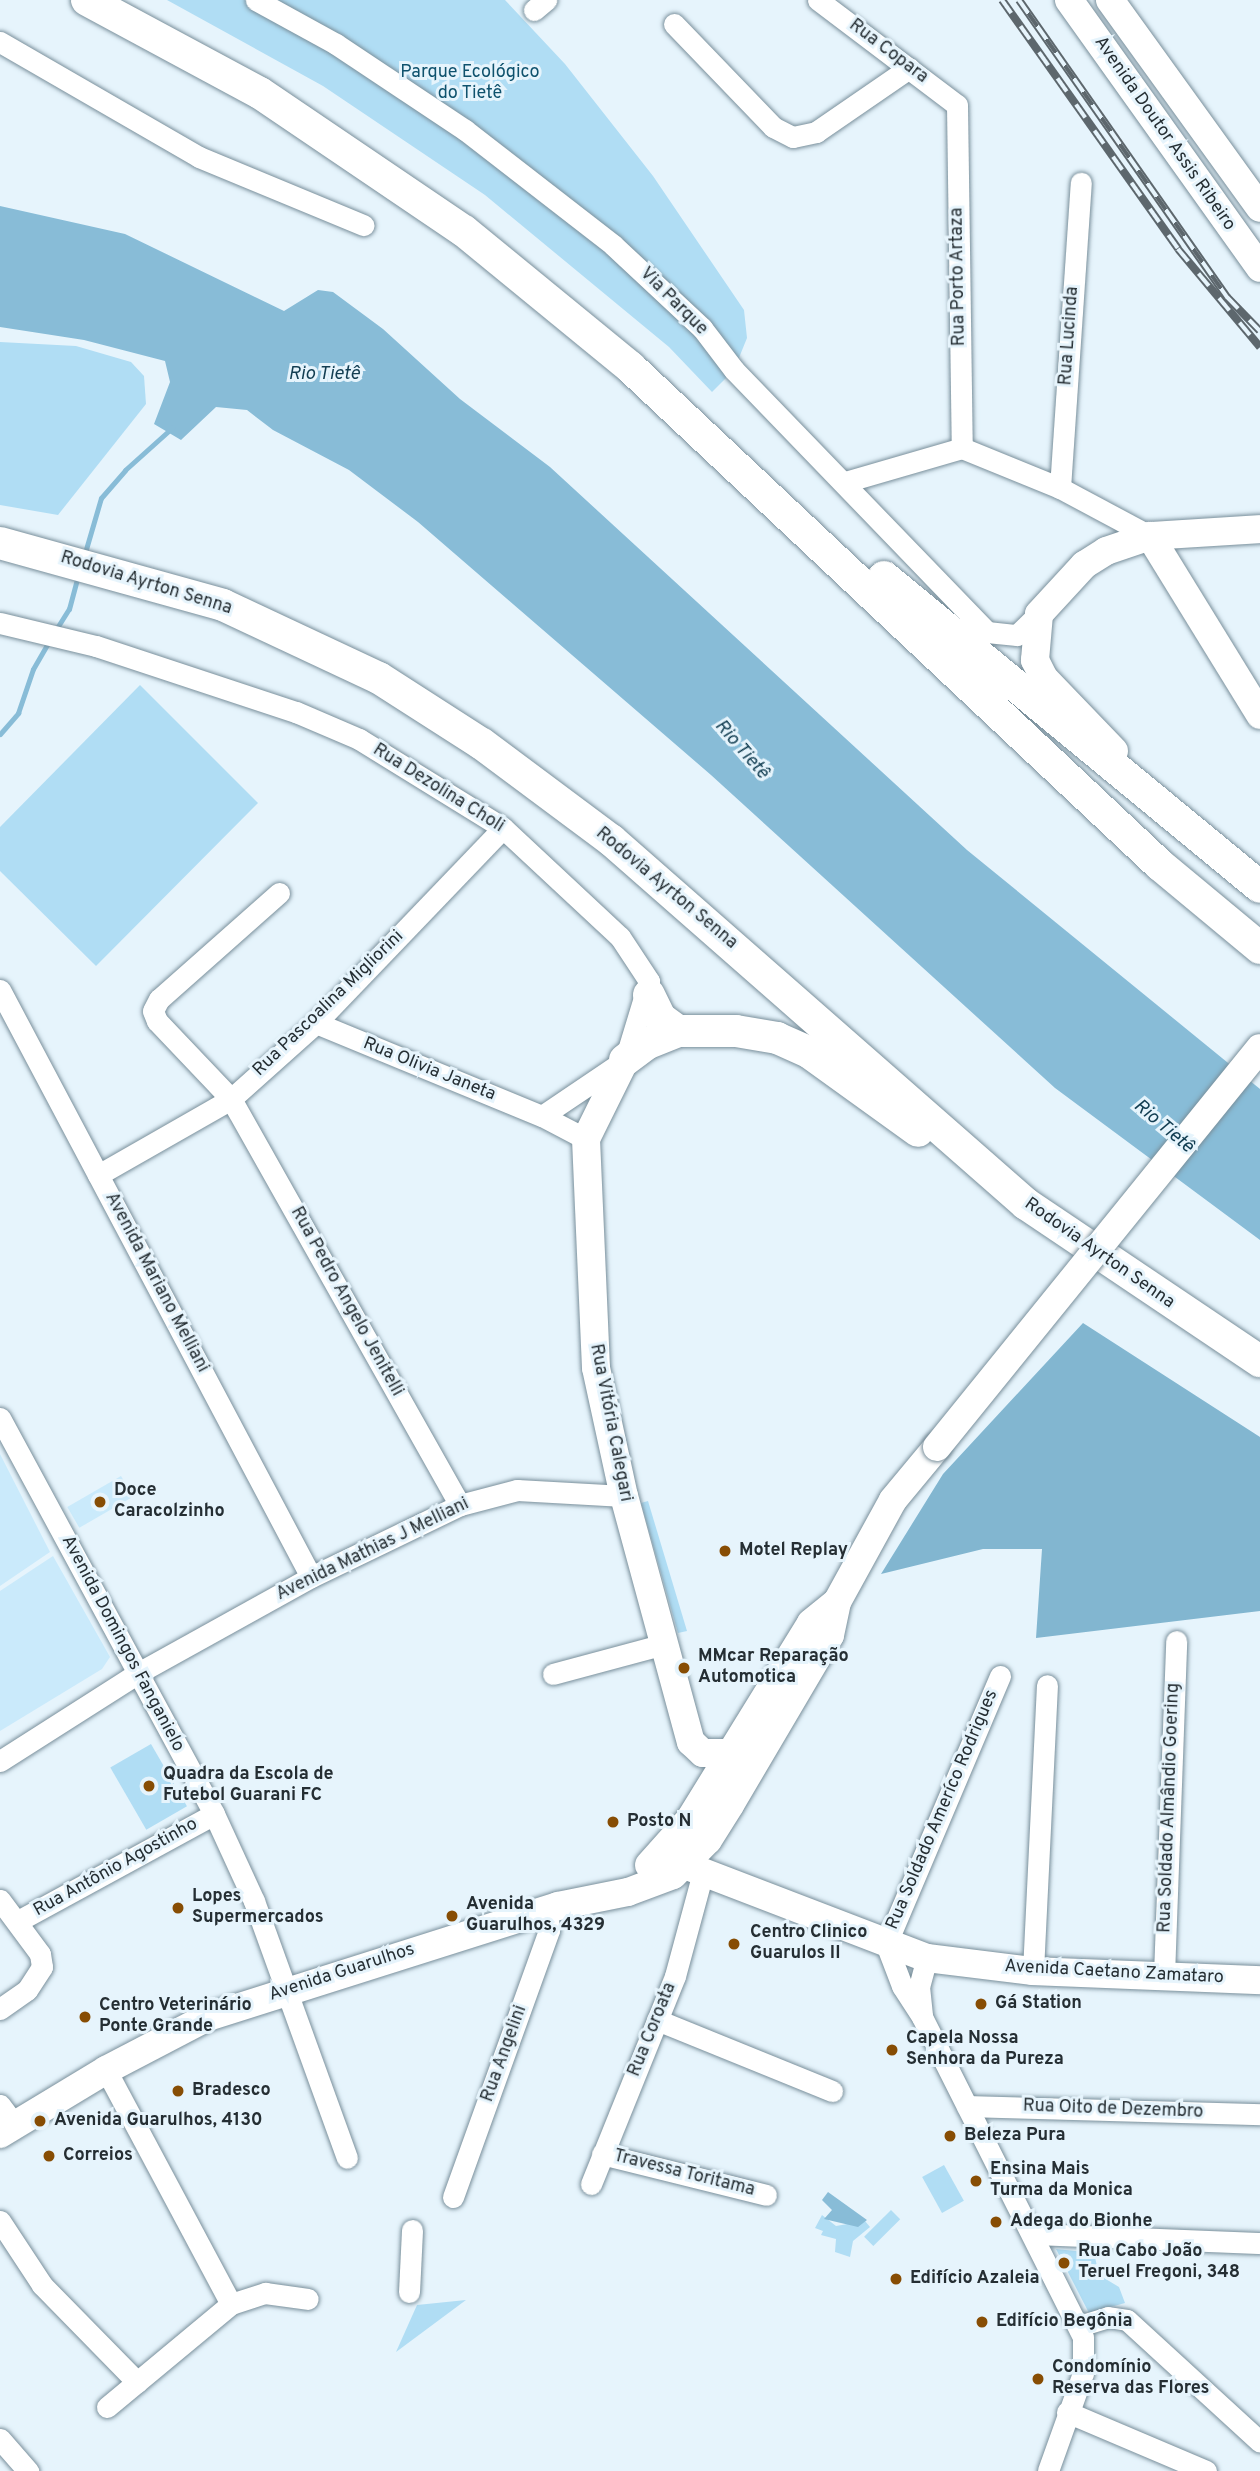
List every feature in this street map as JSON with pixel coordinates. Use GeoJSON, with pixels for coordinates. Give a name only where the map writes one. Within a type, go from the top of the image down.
{"type":"FeatureCollection","features":[{"type":"Feature","properties":{"kind":"highway"},"geometry":{"type":"LineString","coordinates":[[87,0],[260,93],[464,230],[630,367],[1160,865],[1260,948]]}},
{"type":"Feature","properties":{"kind":"highway"},"geometry":{"type":"LineString","coordinates":[[777,504],[818,522],[1260,887]]}},
{"type":"Feature","properties":{"kind":"highway","name":"Rodovia Ayrton Senna"},"geometry":{"type":"LineString","coordinates":[[11,546],[116,572],[223,605],[309,642],[379,678],[482,744],[611,840],[1026,1204],[1260,1361]]}},
{"type":"Feature","properties":{"kind":"highway"},"geometry":{"type":"LineString","coordinates":[[649,995],[660,1018],[678,1031]]}},
{"type":"Feature","properties":{"kind":"highway"},"geometry":{"type":"LineString","coordinates":[[625,1060],[646,1044],[678,1031],[736,1031],[777,1038],[810,1053],[1026,1204]]}},
{"type":"Feature","properties":{"kind":"main road","name":"Avenida Doutor Assis Ribeiro"},"geometry":{"type":"LineString","coordinates":[[1069,0],[1258,262]]}},
{"type":"Feature","properties":{"kind":"main road","name":"Avenida Doutor Assis Ribeiro"},"geometry":{"type":"LineString","coordinates":[[1110,0],[1260,208]]}},
{"type":"Feature","properties":{"kind":"main road"},"geometry":{"type":"LineString","coordinates":[[1130,778],[1114,750],[1044,678],[1035,660],[1039,614],[1084,565],[1150,536],[1260,530]]}},
{"type":"Feature","properties":{"kind":"main road"},"geometry":{"type":"LineString","coordinates":[[1150,536],[1260,715]]}},
{"type":"Feature","properties":{"kind":"main road","name":"Avenida Guarulhos"},"geometry":{"type":"LineString","coordinates":[[5,2121],[208,2017],[288,1989],[547,1909],[653,1883],[684,1864],[730,1805],[830,1635],[837,1602],[893,1500],[1260,1048]]}},
{"type":"Feature","properties":{"kind":"main road","name":"Rua Vitória Calegari"},"geometry":{"type":"LineString","coordinates":[[625,1060],[586,1139],[596,1368],[624,1496],[691,1742],[703,1753],[730,1753]]}},
{"type":"Feature","properties":{"kind":"main road","name":"Avenida Guarulhos"},"geometry":{"type":"LineString","coordinates":[[684,1864],[690,1819],[811,1623],[837,1602]]}},
{"type":"Feature","properties":{"kind":"main road","name":"Avenida Caetano Zamataro"},"geometry":{"type":"LineString","coordinates":[[684,1864],[927,1958],[1033,1971],[1260,1980]]}},
{"type":"Feature","properties":{"kind":"street","name":"Via Parque"},"geometry":{"type":"LineString","coordinates":[[256,0],[336,44],[465,130],[614,244],[702,328],[734,370],[845,482],[986,632],[1017,635],[1039,614]]}},
{"type":"Feature","properties":{"kind":"street","name":"Rua Copara"},"geometry":{"type":"LineString","coordinates":[[818,0],[957,106]]}},
{"type":"Feature","properties":{"kind":"street"},"geometry":{"type":"LineString","coordinates":[[674,24],[773,127],[793,137],[816,132],[909,68]]}},
{"type":"Feature","properties":{"kind":"street"},"geometry":{"type":"LineString","coordinates":[[0,42],[199,158],[363,225]]}},
{"type":"Feature","properties":{"kind":"street","name":"Rua Porto Artaza"},"geometry":{"type":"LineString","coordinates":[[957,106],[962,448]]}},
{"type":"Feature","properties":{"kind":"street","name":"Rua Lucinda"},"geometry":{"type":"LineString","coordinates":[[1059,488],[1081,183]]}},
{"type":"Feature","properties":{"kind":"street"},"geometry":{"type":"LineString","coordinates":[[845,482],[962,448],[1059,488],[1150,536]]}},
{"type":"Feature","properties":{"kind":"street","name":"Rua Dezolina Choli"},"geometry":{"type":"LineString","coordinates":[[6,623],[96,646],[296,712],[359,739],[503,828],[634,953],[649,981],[649,995]]}},
{"type":"Feature","properties":{"kind":"street","name":"Rua Pascoalina Migliorini"},"geometry":{"type":"LineString","coordinates":[[98,1175],[231,1099],[316,1023],[503,828]]}},
{"type":"Feature","properties":{"kind":"street","name":"Rua Pedro Angelo Jenitelli"},"geometry":{"type":"LineString","coordinates":[[279,893],[159,999],[153,1011],[157,1021],[231,1099],[460,1505]]}},
{"type":"Feature","properties":{"kind":"street","name":"Avenida Mariano Melliani"},"geometry":{"type":"LineString","coordinates":[[0,990],[311,1577]]}},
{"type":"Feature","properties":{"kind":"street"},"geometry":{"type":"LineString","coordinates":[[542,1116],[625,1060],[649,995]]}},
{"type":"Feature","properties":{"kind":"street","name":"Rua Olivia Janeta"},"geometry":{"type":"LineString","coordinates":[[316,1023],[542,1116],[586,1139]]}},
{"type":"Feature","properties":{"kind":"street","name":"Avenida Domingos Fanganielo"},"geometry":{"type":"LineString","coordinates":[[0,1418],[214,1814],[288,1989],[347,2158]]}},
{"type":"Feature","properties":{"kind":"street","name":"Avenida Mathias J Melliani"},"geometry":{"type":"LineString","coordinates":[[0,1761],[138,1673],[311,1577],[460,1505],[517,1490],[624,1496]]}},
{"type":"Feature","properties":{"kind":"street","name":"Rua Soldado Almândio Goering"},"geometry":{"type":"LineString","coordinates":[[1164,1975],[1176,1641]]}},
{"type":"Feature","properties":{"kind":"street"},"geometry":{"type":"LineString","coordinates":[[553,1674],[664,1644]]}},
{"type":"Feature","properties":{"kind":"street","name":"Rua Soldado Ameríco Rodrigues"},"geometry":{"type":"LineString","coordinates":[[886,1944],[1000,1676]]}},
{"type":"Feature","properties":{"kind":"street"},"geometry":{"type":"LineString","coordinates":[[1033,1971],[1047,1685]]}},
{"type":"Feature","properties":{"kind":"street","name":"Rua Antônio Agostinho"},"geometry":{"type":"LineString","coordinates":[[18,1921],[214,1814]]}},
{"type":"Feature","properties":{"kind":"street","name":"Rua Coroata"},"geometry":{"type":"LineString","coordinates":[[591,2184],[688,1936],[684,1864]]}},
{"type":"Feature","properties":{"kind":"street"},"geometry":{"type":"LineString","coordinates":[[0,1900],[40,1954],[41,1967],[27,1990],[0,2009]]}},
{"type":"Feature","properties":{"kind":"street","name":"Rua Angelini"},"geometry":{"type":"LineString","coordinates":[[453,2197],[549,1930],[547,1909]]}},
{"type":"Feature","properties":{"kind":"street"},"geometry":{"type":"LineString","coordinates":[[886,1944],[902,1986],[922,2017],[1079,2326],[1084,2365],[1048,2471]]}},
{"type":"Feature","properties":{"kind":"street"},"geometry":{"type":"LineString","coordinates":[[922,2017],[919,1987],[927,1958]]}},
{"type":"Feature","properties":{"kind":"street"},"geometry":{"type":"LineString","coordinates":[[657,2020],[832,2091]]}},
{"type":"Feature","properties":{"kind":"street"},"geometry":{"type":"LineString","coordinates":[[106,2070],[231,2304]]}},
{"type":"Feature","properties":{"kind":"street","name":"Rua Oito de Dezembro"},"geometry":{"type":"LineString","coordinates":[[967,2106],[1260,2114]]}},
{"type":"Feature","properties":{"kind":"street","name":"Travessa Toritama"},"geometry":{"type":"LineString","coordinates":[[602,2154],[766,2194]]}},
{"type":"Feature","properties":{"kind":"street"},"geometry":{"type":"LineString","coordinates":[[0,2221],[42,2285],[137,2382]]}},
{"type":"Feature","properties":{"kind":"street"},"geometry":{"type":"LineString","coordinates":[[409,2292],[412,2230]]}},
{"type":"Feature","properties":{"kind":"street"},"geometry":{"type":"LineString","coordinates":[[1033,2234],[1260,2243]]}},
{"type":"Feature","properties":{"kind":"street"},"geometry":{"type":"LineString","coordinates":[[107,2407],[231,2304],[265,2293],[307,2299]]}},
{"type":"Feature","properties":{"kind":"street"},"geometry":{"type":"LineString","coordinates":[[1079,2326],[1108,2317],[1127,2320],[1260,2442]]}},
{"type":"Feature","properties":{"kind":"street"},"geometry":{"type":"LineString","coordinates":[[1068,2412],[1206,2471]]}},
{"type":"Feature","properties":{"kind":"street"},"geometry":{"type":"LineString","coordinates":[[0,2438],[28,2471]]}},
{"type":"Feature","properties":{"kind":"shaded area"},"geometry":{"type":"Polygon","coordinates":[[[1083,1323],[1260,1437],[1260,1611],[1036,1638],[1042,1549],[983,1549],[881,1574],[943,1474],[1083,1323]]]}},
{"type":"Feature","properties":{"kind":"shaded area"},"geometry":{"type":"Polygon","coordinates":[[[0,1454],[50,1552],[0,1586],[0,1454]]]}},
{"type":"Feature","properties":{"kind":"shaded area","name":"Doce Caracolzinho"},"geometry":{"type":"Polygon","coordinates":[[[121,1476],[133,1497],[79,1528],[67,1507],[121,1476]]]}},
{"type":"Feature","properties":{"kind":"shaded area"},"geometry":{"type":"Polygon","coordinates":[[[53,1556],[110,1657],[102,1669],[0,1731],[0,1591],[53,1556]]]}},
{"type":"Feature","properties":{"kind":"green space","name":"Parque Ecológico do Tietê"},"geometry":{"type":"Polygon","coordinates":[[[167,0],[505,0],[565,64],[653,176],[744,310],[747,338],[734,370],[712,392],[669,347],[485,195],[323,86],[167,0]]]}},
{"type":"Feature","properties":{"kind":"green space"},"geometry":{"type":"Polygon","coordinates":[[[0,342],[76,346],[131,362],[144,376],[146,404],[58,515],[0,505],[0,342]]]}},
{"type":"Feature","properties":{"kind":"green space"},"geometry":{"type":"Polygon","coordinates":[[[140,685],[258,803],[96,966],[0,871],[0,827],[140,685]]]}},
{"type":"Feature","properties":{"kind":"green space"},"geometry":{"type":"Polygon","coordinates":[[[648,1501],[687,1631],[678,1633],[641,1503],[648,1501]]]}},
{"type":"Feature","properties":{"kind":"green space","name":"Quadra da Escola de Futebol Guarani FC"},"geometry":{"type":"Polygon","coordinates":[[[151,1744],[187,1806],[146,1830],[110,1768],[151,1744]]]}},
{"type":"Feature","properties":{"kind":"green space"},"geometry":{"type":"Polygon","coordinates":[[[944,2165],[964,2201],[942,2213],[922,2177],[944,2165]]]}},
{"type":"Feature","properties":{"kind":"green space"},"geometry":{"type":"Polygon","coordinates":[[[891,2210],[900,2219],[873,2246],[864,2237],[891,2210]]]}},
{"type":"Feature","properties":{"kind":"green space"},"geometry":{"type":"Polygon","coordinates":[[[822,2215],[836,2226],[865,2221],[870,2227],[853,2241],[850,2257],[835,2252],[836,2239],[821,2235],[823,2231],[815,2228],[822,2215]]]}},
{"type":"Feature","properties":{"kind":"green space"},"geometry":{"type":"Polygon","coordinates":[[[1056,2249],[1094,2253],[1099,2275],[1119,2287],[1125,2303],[1089,2313],[1056,2249]]]}},
{"type":"Feature","properties":{"kind":"green space"},"geometry":{"type":"Polygon","coordinates":[[[466,2300],[396,2352],[417,2305],[466,2300]]]}},
{"type":"Feature","properties":{"kind":"water","name":"Rio Tietê"},"geometry":{"type":"Polygon","coordinates":[[[0,206],[125,234],[284,311],[318,290],[333,292],[383,329],[460,399],[550,467],[967,850],[1260,1089],[1260,1240],[1055,1088],[711,775],[418,522],[349,470],[273,430],[247,410],[216,407],[181,440],[154,424],[170,382],[165,361],[84,340],[0,327],[0,206]]]}},
{"type":"Feature","properties":{"kind":"water"},"geometry":{"type":"Polygon","coordinates":[[[828,2192],[867,2220],[858,2227],[824,2219],[832,2210],[822,2200],[828,2192]]]}},
{"type":"Feature","properties":{"kind":"waterway"},"geometry":{"type":"LineString","coordinates":[[84,556],[101,498],[125,470],[173,427]]}},
{"type":"Feature","properties":{"kind":"waterway"},"geometry":{"type":"LineString","coordinates":[[55,631],[69,609],[78,576]]}},
{"type":"Feature","properties":{"kind":"waterway"},"geometry":{"type":"LineString","coordinates":[[0,734],[18,713],[33,669],[50,639]]}},
{"type":"Feature","properties":{"kind":"railway"},"geometry":{"type":"LineString","coordinates":[[1002,0],[1178,249],[1260,347]]}},
{"type":"Feature","properties":{"kind":"railway"},"geometry":{"type":"LineString","coordinates":[[1019,0],[1227,297],[1260,331]]}},
{"type":"Feature","properties":{"kind":"place","name":"Doce Caracolzinho"},"geometry":{"type":"Point","coordinates":[100,1502]}},
{"type":"Feature","properties":{"kind":"place","name":"Motel Replay"},"geometry":{"type":"Point","coordinates":[725,1551]}},
{"type":"Feature","properties":{"kind":"place","name":"MMcar Reparação Automotica"},"geometry":{"type":"Point","coordinates":[684,1668]}},
{"type":"Feature","properties":{"kind":"place","name":"Quadra da Escola de Futebol Guarani FC"},"geometry":{"type":"Point","coordinates":[149,1786]}},
{"type":"Feature","properties":{"kind":"place","name":"Posto N"},"geometry":{"type":"Point","coordinates":[613,1822]}},
{"type":"Feature","properties":{"kind":"place","name":"Lopes Supermercados"},"geometry":{"type":"Point","coordinates":[178,1908]}},
{"type":"Feature","properties":{"kind":"place","name":"Avenida Guarulhos, 4329"},"geometry":{"type":"Point","coordinates":[452,1916]}},
{"type":"Feature","properties":{"kind":"place","name":"Centro Clinico Guarulos II"},"geometry":{"type":"Point","coordinates":[734,1944]}},
{"type":"Feature","properties":{"kind":"place","name":"Gá Station"},"geometry":{"type":"Point","coordinates":[981,2004]}},
{"type":"Feature","properties":{"kind":"place","name":"Centro Veterinário Ponte Grande"},"geometry":{"type":"Point","coordinates":[85,2017]}},
{"type":"Feature","properties":{"kind":"place","name":"Capela Nossa Senhora da Pureza"},"geometry":{"type":"Point","coordinates":[892,2050]}},
{"type":"Feature","properties":{"kind":"place","name":"Bradesco"},"geometry":{"type":"Point","coordinates":[178,2091]}},
{"type":"Feature","properties":{"kind":"place","name":"Avenida Guarulhos, 4130"},"geometry":{"type":"Point","coordinates":[40,2121]}},
{"type":"Feature","properties":{"kind":"place","name":"Beleza Pura"},"geometry":{"type":"Point","coordinates":[950,2136]}},
{"type":"Feature","properties":{"kind":"place","name":"Correios"},"geometry":{"type":"Point","coordinates":[49,2156]}},
{"type":"Feature","properties":{"kind":"place","name":"Ensina Mais Turma da Monica"},"geometry":{"type":"Point","coordinates":[976,2181]}},
{"type":"Feature","properties":{"kind":"place","name":"Adega do Bionhe"},"geometry":{"type":"Point","coordinates":[996,2222]}},
{"type":"Feature","properties":{"kind":"place","name":"Rua Cabo João Teruel Fregoni, 348"},"geometry":{"type":"Point","coordinates":[1064,2263]}},
{"type":"Feature","properties":{"kind":"place","name":"Edifício Azaleia"},"geometry":{"type":"Point","coordinates":[896,2279]}},
{"type":"Feature","properties":{"kind":"place","name":"Edifício Begônia"},"geometry":{"type":"Point","coordinates":[982,2322]}},
{"type":"Feature","properties":{"kind":"place","name":"Condomínio Reserva das Flores"},"geometry":{"type":"Point","coordinates":[1038,2379]}}]}
